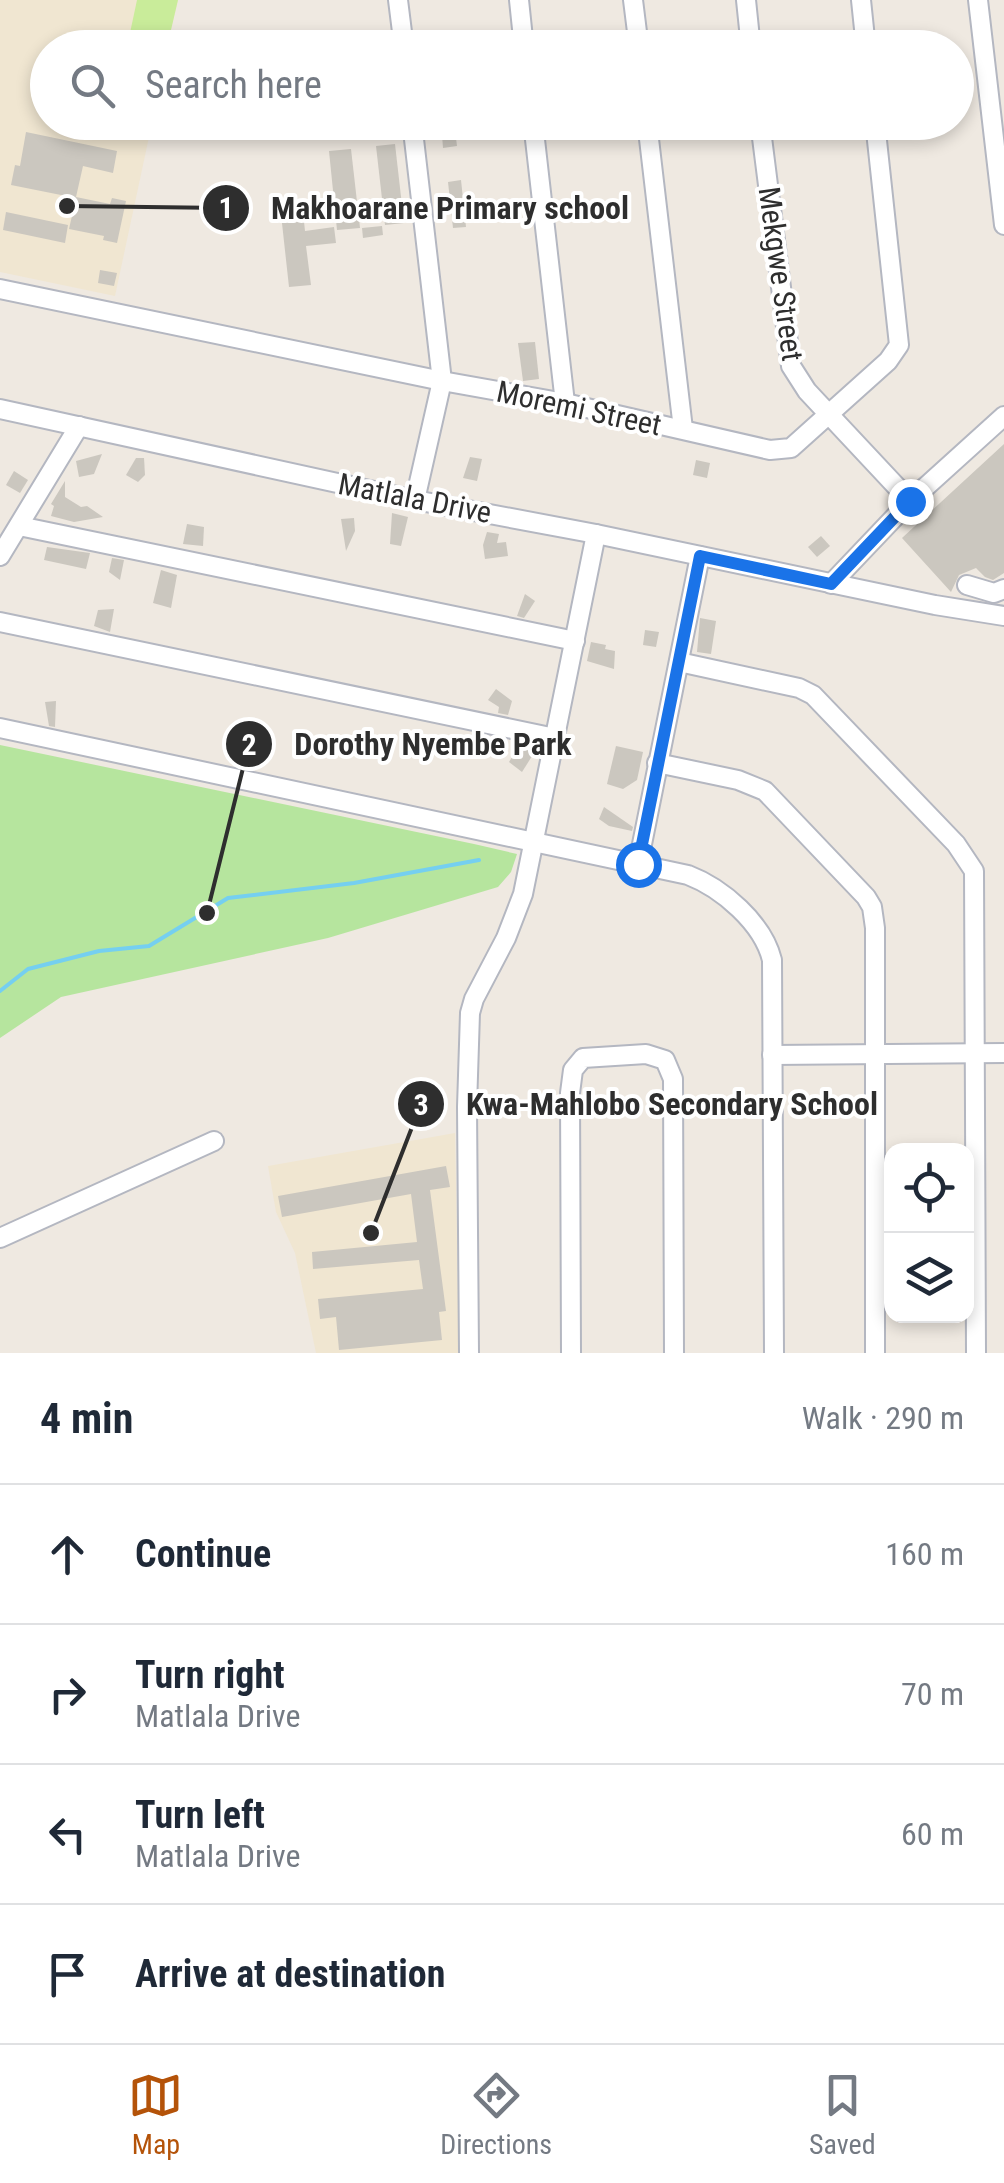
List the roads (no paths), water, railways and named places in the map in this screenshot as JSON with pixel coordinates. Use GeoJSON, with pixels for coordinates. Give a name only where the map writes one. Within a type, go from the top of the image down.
{"type":"FeatureCollection","features":[{"type":"Feature","properties":{"kind":"street"},"geometry":{"type":"LineString","coordinates":[[398,0],[402,30]]}},
{"type":"Feature","properties":{"kind":"street"},"geometry":{"type":"LineString","coordinates":[[519,0],[522,30]]}},
{"type":"Feature","properties":{"kind":"street"},"geometry":{"type":"LineString","coordinates":[[633,0],[636,30]]}},
{"type":"Feature","properties":{"kind":"street"},"geometry":{"type":"LineString","coordinates":[[746,0],[750,30]]}},
{"type":"Feature","properties":{"kind":"street"},"geometry":{"type":"LineString","coordinates":[[860,0],[864,30]]}},
{"type":"Feature","properties":{"kind":"street"},"geometry":{"type":"LineString","coordinates":[[978,0],[1004,224]]}},
{"type":"Feature","properties":{"kind":"street"},"geometry":{"type":"LineString","coordinates":[[414,140],[442,381],[415,500]]}},
{"type":"Feature","properties":{"kind":"street"},"geometry":{"type":"LineString","coordinates":[[535,140],[565,404]]}},
{"type":"Feature","properties":{"kind":"street"},"geometry":{"type":"LineString","coordinates":[[649,140],[683,430]]}},
{"type":"Feature","properties":{"kind":"street","name":"Mekgwe Street"},"geometry":{"type":"LineString","coordinates":[[762,140],[788,353],[796,377],[910,501]]}},
{"type":"Feature","properties":{"kind":"street","name":"Moremi Street"},"geometry":{"type":"LineString","coordinates":[[0,289],[780,450],[799,444],[888,362],[898,345],[877,140]]}},
{"type":"Feature","properties":{"kind":"street","name":"Matlala Drive"},"geometry":{"type":"LineString","coordinates":[[0,409],[415,500],[1004,616]]}},
{"type":"Feature","properties":{"kind":"street"},"geometry":{"type":"LineString","coordinates":[[831,584],[910,501],[1004,416]]}},
{"type":"Feature","properties":{"kind":"street"},"geometry":{"type":"LineString","coordinates":[[0,556],[78,426]]}},
{"type":"Feature","properties":{"kind":"street"},"geometry":{"type":"LineString","coordinates":[[18,526],[575,640]]}},
{"type":"Feature","properties":{"kind":"street"},"geometry":{"type":"LineString","coordinates":[[469,1353],[470,1013],[516,916],[596,534]]}},
{"type":"Feature","properties":{"kind":"street"},"geometry":{"type":"LineString","coordinates":[[638,864],[700,556]]}},
{"type":"Feature","properties":{"kind":"street"},"geometry":{"type":"LineString","coordinates":[[967,585],[994,592],[1004,589]]}},
{"type":"Feature","properties":{"kind":"street"},"geometry":{"type":"LineString","coordinates":[[0,622],[555,738]]}},
{"type":"Feature","properties":{"kind":"street"},"geometry":{"type":"LineString","coordinates":[[680,662],[799,688],[813,695],[968,860],[976,886],[976,1353]]}},
{"type":"Feature","properties":{"kind":"street"},"geometry":{"type":"LineString","coordinates":[[0,728],[638,864],[707,882],[726,896],[764,938],[772,960],[774,1353]]}},
{"type":"Feature","properties":{"kind":"street"},"geometry":{"type":"LineString","coordinates":[[657,762],[738,780],[764,790],[872,907],[876,928],[875,1353]]}},
{"type":"Feature","properties":{"kind":"street"},"geometry":{"type":"LineString","coordinates":[[772,1056],[1004,1052]]}},
{"type":"Feature","properties":{"kind":"street"},"geometry":{"type":"LineString","coordinates":[[571,1353],[573,1070],[583,1058],[646,1054],[665,1060],[673,1079],[674,1353]]}},
{"type":"Feature","properties":{"kind":"street"},"geometry":{"type":"LineString","coordinates":[[0,1238],[214,1141]]}},
{"type":"Feature","properties":{"kind":"waterway"},"geometry":{"type":"LineString","coordinates":[[0,991],[28,969],[99,951],[149,946],[228,898],[354,883],[479,860]]}},
{"type":"Feature","properties":{"kind":"place","name":"Makhoarane Primary school"},"geometry":{"type":"Point","coordinates":[67,206]}},
{"type":"Feature","properties":{"kind":"place","name":"Dorothy Nyembe Park"},"geometry":{"type":"Point","coordinates":[207,913]}},
{"type":"Feature","properties":{"kind":"place","name":"Kwa-Mahlobo Secondary School"},"geometry":{"type":"Point","coordinates":[371,1233]}}]}
